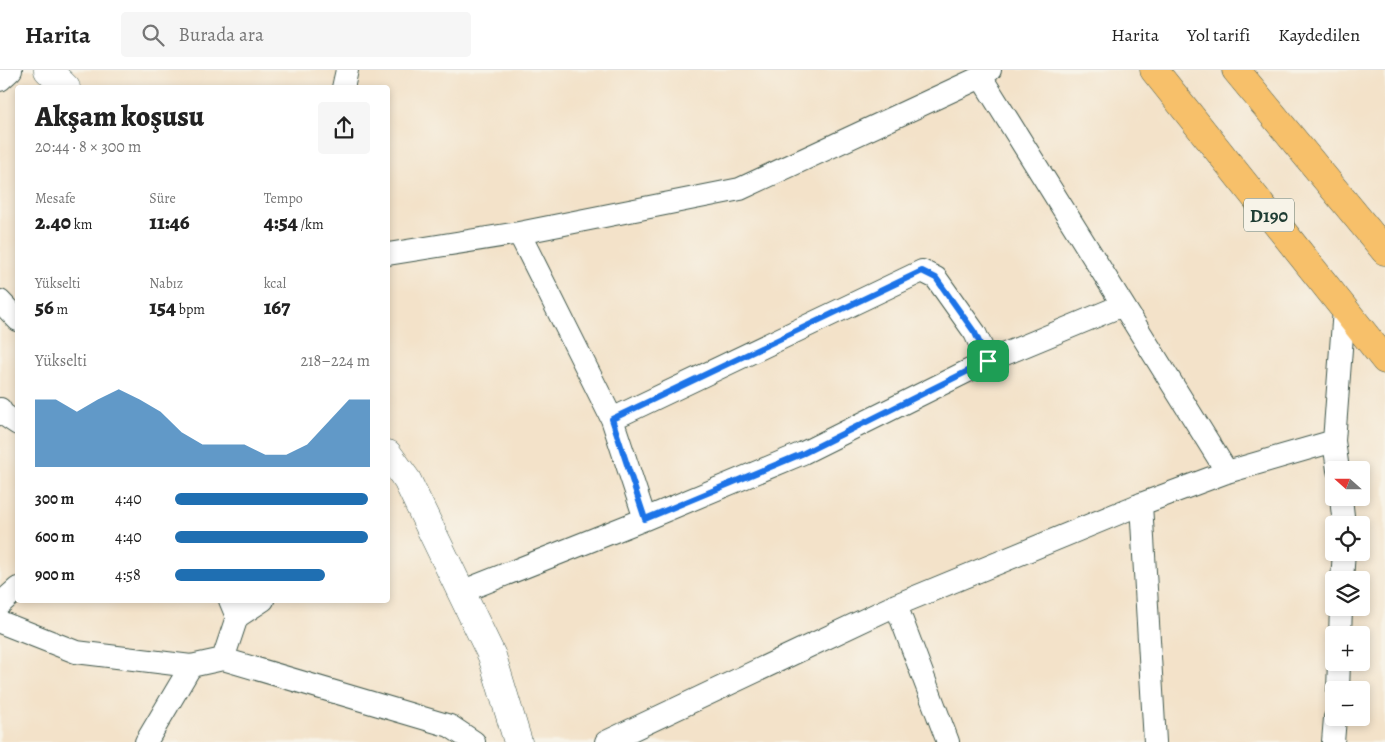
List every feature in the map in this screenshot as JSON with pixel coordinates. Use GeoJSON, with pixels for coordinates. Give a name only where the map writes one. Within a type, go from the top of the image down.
{"type":"FeatureCollection","features":[{"type":"Feature","properties":{"kind":"main road","name":"D190"},"geometry":{"type":"LineString","coordinates":[[1154,70],[1385,360]]}},
{"type":"Feature","properties":{"kind":"main road"},"geometry":{"type":"LineString","coordinates":[[1236,70],[1385,251]]}},
{"type":"Feature","properties":{"kind":"street"},"geometry":{"type":"LineString","coordinates":[[0,80],[11,70]]}},
{"type":"Feature","properties":{"kind":"street"},"geometry":{"type":"LineString","coordinates":[[48,70],[63,85]]}},
{"type":"Feature","properties":{"kind":"street"},"geometry":{"type":"LineString","coordinates":[[344,85],[347,70]]}},
{"type":"Feature","properties":{"kind":"street"},"geometry":{"type":"LineString","coordinates":[[390,254],[519,233],[740,189],[986,74],[1123,305],[1227,472]]}},
{"type":"Feature","properties":{"kind":"street"},"geometry":{"type":"LineString","coordinates":[[519,233],[612,419],[645,519]]}},
{"type":"Feature","properties":{"kind":"street"},"geometry":{"type":"LineString","coordinates":[[612,419],[922,271],[936,278],[975,333],[988,361]]}},
{"type":"Feature","properties":{"kind":"street"},"geometry":{"type":"LineString","coordinates":[[0,301],[15,317]]}},
{"type":"Feature","properties":{"kind":"street"},"geometry":{"type":"LineString","coordinates":[[461,592],[804,453],[988,361],[1123,305]]}},
{"type":"Feature","properties":{"kind":"street"},"geometry":{"type":"LineString","coordinates":[[1337,461],[1334,441],[1344,309]]}},
{"type":"Feature","properties":{"kind":"street"},"geometry":{"type":"LineString","coordinates":[[606,742],[896,605],[1141,504],[1227,472],[1334,441]]}},
{"type":"Feature","properties":{"kind":"street"},"geometry":{"type":"LineString","coordinates":[[390,457],[407,480],[492,656],[518,742]]}},
{"type":"Feature","properties":{"kind":"street"},"geometry":{"type":"LineString","coordinates":[[1141,504],[1155,742]]}},
{"type":"Feature","properties":{"kind":"street"},"geometry":{"type":"LineString","coordinates":[[0,604],[15,591]]}},
{"type":"Feature","properties":{"kind":"street"},"geometry":{"type":"LineString","coordinates":[[223,659],[234,609],[253,603]]}},
{"type":"Feature","properties":{"kind":"street"},"geometry":{"type":"LineString","coordinates":[[896,605],[948,742]]}},
{"type":"Feature","properties":{"kind":"street"},"geometry":{"type":"LineString","coordinates":[[0,622],[76,652],[191,666],[223,659],[450,726],[474,742]]}},
{"type":"Feature","properties":{"kind":"street"},"geometry":{"type":"LineString","coordinates":[[146,742],[191,666]]}},
{"type":"Feature","properties":{"kind":"street"},"geometry":{"type":"LineString","coordinates":[[1333,742],[1334,726]]}},
{"type":"Feature","properties":{"kind":"route"},"geometry":{"type":"LineString","coordinates":[[922,271],[936,278],[975,333],[988,361],[804,453],[645,519],[612,419],[922,271]]}}]}
